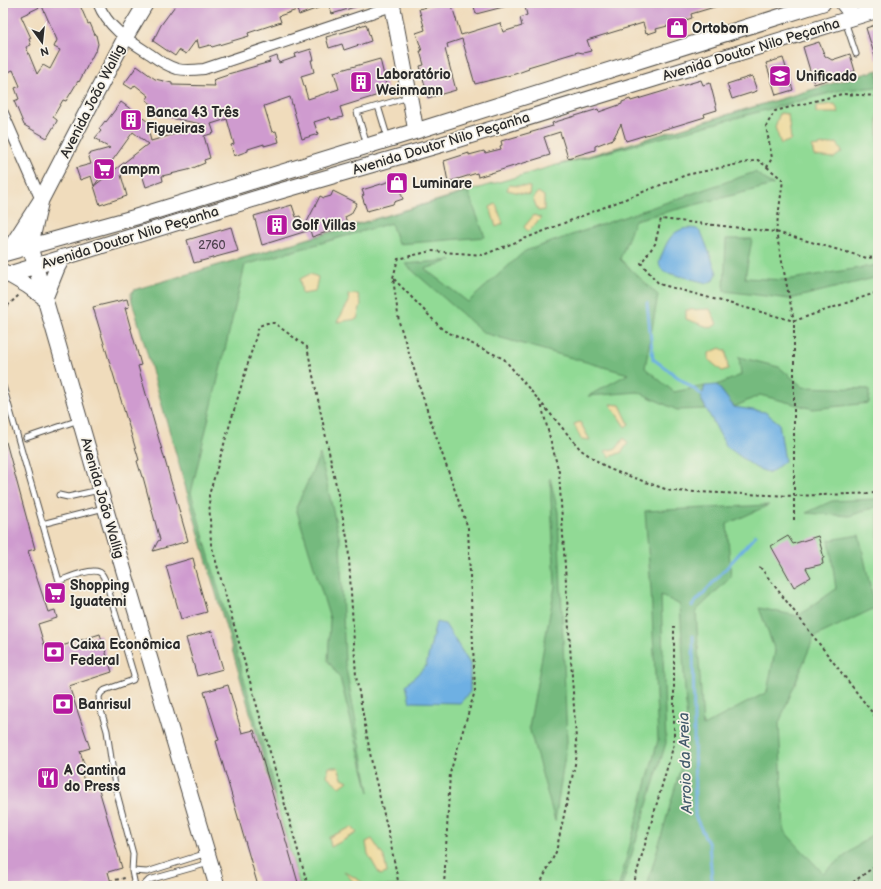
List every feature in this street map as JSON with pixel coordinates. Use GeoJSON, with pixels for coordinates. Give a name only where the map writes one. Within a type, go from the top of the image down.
{"type":"FeatureCollection","features":[{"type":"Feature","properties":{"kind":"main road","name":"Avenida João Wallig"},"geometry":{"type":"LineString","coordinates":[[5,253],[41,200],[125,38],[146,3]]}},
{"type":"Feature","properties":{"kind":"main road","name":"Avenida Doutor Nilo Peçanha"},"geometry":{"type":"LineString","coordinates":[[5,253],[46,243],[136,217],[388,140],[823,3]]}},
{"type":"Feature","properties":{"kind":"main road"},"geometry":{"type":"LineString","coordinates":[[843,3],[849,18]]}},
{"type":"Feature","properties":{"kind":"main road"},"geometry":{"type":"LineString","coordinates":[[395,4],[416,131],[408,146],[395,157]]}},
{"type":"Feature","properties":{"kind":"main road","name":"Avenida Doutor Nilo Peçanha"},"geometry":{"type":"LineString","coordinates":[[4,274],[36,266],[395,157],[443,144],[878,10]]}},
{"type":"Feature","properties":{"kind":"main road","name":"Avenida João Wallig"},"geometry":{"type":"LineString","coordinates":[[41,200],[30,247],[217,886]]}},
{"type":"Feature","properties":{"kind":"main road"},"geometry":{"type":"LineString","coordinates":[[38,217],[46,243]]}},
{"type":"Feature","properties":{"kind":"main road"},"geometry":{"type":"LineString","coordinates":[[4,274],[28,286],[45,298],[57,268],[63,258]]}},
{"type":"Feature","properties":{"kind":"street"},"geometry":{"type":"LineString","coordinates":[[98,3],[103,15],[125,38],[167,65],[190,71],[204,68],[395,4]]}},
{"type":"Feature","properties":{"kind":"street"},"geometry":{"type":"LineString","coordinates":[[3,113],[41,200]]}},
{"type":"Feature","properties":{"kind":"lane"},"geometry":{"type":"LineString","coordinates":[[849,18],[856,54]]}},
{"type":"Feature","properties":{"kind":"lane"},"geometry":{"type":"LineString","coordinates":[[368,146],[357,112],[410,97]]}},
{"type":"Feature","properties":{"kind":"lane"},"geometry":{"type":"LineString","coordinates":[[378,106],[388,140]]}},
{"type":"Feature","properties":{"kind":"lane"},"geometry":{"type":"LineString","coordinates":[[3,386],[59,581],[87,572],[98,571],[103,575],[134,676],[132,680],[105,690],[99,697],[100,707],[107,730],[115,786],[134,854],[132,872],[135,886]]}},
{"type":"Feature","properties":{"kind":"lane"},"geometry":{"type":"LineString","coordinates":[[26,438],[80,420]]}},
{"type":"Feature","properties":{"kind":"lane"},"geometry":{"type":"LineString","coordinates":[[59,495],[68,497],[100,490]]}},
{"type":"Feature","properties":{"kind":"lane"},"geometry":{"type":"LineString","coordinates":[[42,524],[105,507]]}},
{"type":"Feature","properties":{"kind":"lane"},"geometry":{"type":"LineString","coordinates":[[132,872],[147,872],[209,858]]}},
{"type":"Feature","properties":{"kind":"lane"},"geometry":{"type":"LineString","coordinates":[[143,886],[149,880],[209,858]]}},
{"type":"Feature","properties":{"kind":"path"},"geometry":{"type":"LineString","coordinates":[[767,167],[772,158],[766,126],[776,111],[842,94],[878,96]]}},
{"type":"Feature","properties":{"kind":"path"},"geometry":{"type":"LineString","coordinates":[[444,886],[450,773],[475,691],[468,528],[430,419],[399,322],[393,278],[398,259],[431,250],[483,255],[686,175],[758,160],[783,180],[776,232],[794,321],[794,520]]}},
{"type":"Feature","properties":{"kind":"path"},"geometry":{"type":"LineString","coordinates":[[878,257],[867,258],[776,232],[661,219],[655,244],[641,263],[659,284],[794,321],[878,292]]}},
{"type":"Feature","properties":{"kind":"path"},"geometry":{"type":"LineString","coordinates":[[393,278],[443,330],[504,359],[581,450],[609,469],[671,491],[794,496],[878,493]]}},
{"type":"Feature","properties":{"kind":"path"},"geometry":{"type":"LineString","coordinates":[[3,310],[28,286]]}},
{"type":"Feature","properties":{"kind":"path"},"geometry":{"type":"LineString","coordinates":[[308,886],[211,544],[209,495],[259,326],[267,323],[274,323],[307,347],[348,542],[356,676],[373,770],[389,835],[399,886]]}},
{"type":"Feature","properties":{"kind":"path"},"geometry":{"type":"LineString","coordinates":[[539,886],[556,852],[577,756],[559,472],[541,403]]}},
{"type":"Feature","properties":{"kind":"path"},"geometry":{"type":"LineString","coordinates":[[760,567],[878,720]]}},
{"type":"Feature","properties":{"kind":"path"},"geometry":{"type":"LineString","coordinates":[[633,886],[674,744],[674,626]]}},
{"type":"Feature","properties":{"kind":"path"},"geometry":{"type":"LineString","coordinates":[[848,886],[878,864]]}},
{"type":"Feature","properties":{"kind":"green space"},"geometry":{"type":"Polygon","coordinates":[[[878,70],[878,886],[300,886],[131,293],[134,290],[878,70]]]}},
{"type":"Feature","properties":{"kind":"green space"},"geometry":{"type":"Polygon","coordinates":[[[878,70],[878,87],[841,90],[559,165],[878,70]]]}},
{"type":"Feature","properties":{"kind":"green space"},"geometry":{"type":"Polygon","coordinates":[[[755,172],[773,185],[635,220],[620,259],[658,295],[645,368],[674,392],[705,386],[701,399],[706,409],[677,410],[638,392],[588,396],[628,374],[484,333],[405,264],[452,260],[425,269],[468,302],[525,251],[755,172]]]}},
{"type":"Feature","properties":{"kind":"green space"},"geometry":{"type":"Polygon","coordinates":[[[468,192],[485,237],[398,244],[391,223],[245,265],[191,493],[273,781],[275,799],[132,303],[131,294],[134,290],[468,192]]]}},
{"type":"Feature","properties":{"kind":"green space"},"geometry":{"type":"Polygon","coordinates":[[[726,239],[752,239],[745,278],[786,280],[878,265],[878,277],[790,299],[724,291],[726,239]]]}},
{"type":"Feature","properties":{"kind":"green space"},"geometry":{"type":"Polygon","coordinates":[[[739,357],[779,367],[803,387],[869,389],[869,403],[813,409],[760,395],[734,407],[717,385],[741,375],[739,357]]]}},
{"type":"Feature","properties":{"kind":"green space"},"geometry":{"type":"Polygon","coordinates":[[[320,454],[340,541],[345,663],[369,792],[340,678],[328,661],[330,619],[296,508],[320,454]]]}},
{"type":"Feature","properties":{"kind":"green space"},"geometry":{"type":"Polygon","coordinates":[[[550,478],[558,512],[567,742],[555,821],[529,727],[555,586],[550,478]]]}},
{"type":"Feature","properties":{"kind":"green space"},"geometry":{"type":"Polygon","coordinates":[[[878,499],[878,506],[850,516],[806,513],[832,501],[878,499]]]}},
{"type":"Feature","properties":{"kind":"green space"},"geometry":{"type":"Polygon","coordinates":[[[769,505],[727,524],[731,577],[696,611],[703,726],[767,692],[775,651],[759,608],[798,616],[836,589],[829,540],[859,535],[875,608],[814,637],[779,723],[784,831],[823,873],[878,830],[878,886],[647,886],[688,742],[680,605],[661,595],[666,743],[622,886],[619,886],[658,740],[651,590],[645,511],[769,505]]]}},
{"type":"Feature","properties":{"kind":"sand"},"geometry":{"type":"Polygon","coordinates":[[[835,104],[839,113],[816,113],[816,106],[835,104]]]}},
{"type":"Feature","properties":{"kind":"sand"},"geometry":{"type":"Polygon","coordinates":[[[780,113],[788,114],[791,140],[781,144],[775,127],[780,113]]]}},
{"type":"Feature","properties":{"kind":"sand"},"geometry":{"type":"Polygon","coordinates":[[[837,143],[842,152],[834,158],[814,156],[812,147],[837,143]]]}},
{"type":"Feature","properties":{"kind":"sand"},"geometry":{"type":"Polygon","coordinates":[[[509,185],[530,187],[529,195],[507,190],[509,185]]]}},
{"type":"Feature","properties":{"kind":"sand"},"geometry":{"type":"Polygon","coordinates":[[[538,192],[544,196],[544,210],[538,211],[533,198],[538,192]]]}},
{"type":"Feature","properties":{"kind":"sand"},"geometry":{"type":"Polygon","coordinates":[[[496,204],[503,224],[496,227],[490,207],[496,204]]]}},
{"type":"Feature","properties":{"kind":"sand"},"geometry":{"type":"Polygon","coordinates":[[[534,215],[541,218],[528,231],[524,227],[534,215]]]}},
{"type":"Feature","properties":{"kind":"sand"},"geometry":{"type":"Polygon","coordinates":[[[310,274],[318,277],[315,292],[302,294],[300,279],[310,274]]]}},
{"type":"Feature","properties":{"kind":"sand"},"geometry":{"type":"Polygon","coordinates":[[[358,294],[361,304],[357,319],[337,322],[349,302],[348,295],[358,294]]]}},
{"type":"Feature","properties":{"kind":"sand"},"geometry":{"type":"Polygon","coordinates":[[[710,309],[717,324],[711,328],[686,319],[686,310],[710,309]]]}},
{"type":"Feature","properties":{"kind":"sand"},"geometry":{"type":"Polygon","coordinates":[[[720,348],[726,351],[728,369],[722,371],[709,360],[709,353],[720,348]]]}},
{"type":"Feature","properties":{"kind":"sand"},"geometry":{"type":"Polygon","coordinates":[[[610,404],[620,405],[629,424],[625,427],[610,404]]]}},
{"type":"Feature","properties":{"kind":"sand"},"geometry":{"type":"Polygon","coordinates":[[[580,422],[590,440],[581,439],[574,424],[580,422]]]}},
{"type":"Feature","properties":{"kind":"sand"},"geometry":{"type":"Polygon","coordinates":[[[624,438],[628,443],[622,452],[610,457],[605,451],[617,448],[624,438]]]}},
{"type":"Feature","properties":{"kind":"sand"},"geometry":{"type":"Polygon","coordinates":[[[329,767],[338,767],[342,778],[348,781],[340,787],[327,776],[329,767]]]}},
{"type":"Feature","properties":{"kind":"sand"},"geometry":{"type":"Polygon","coordinates":[[[352,827],[357,833],[331,847],[329,837],[352,827]]]}},
{"type":"Feature","properties":{"kind":"sand"},"geometry":{"type":"Polygon","coordinates":[[[372,839],[384,857],[387,873],[380,875],[368,854],[366,842],[372,839]]]}},
{"type":"Feature","properties":{"kind":"sand"},"geometry":{"type":"Polygon","coordinates":[[[344,871],[368,886],[357,886],[344,871]]]}},
{"type":"Feature","properties":{"kind":"water"},"geometry":{"type":"Polygon","coordinates":[[[682,229],[697,229],[702,234],[717,273],[714,280],[707,283],[664,272],[660,267],[659,262],[669,239],[682,229]]]}},
{"type":"Feature","properties":{"kind":"water"},"geometry":{"type":"Polygon","coordinates":[[[717,385],[734,407],[765,412],[779,423],[785,461],[770,473],[756,468],[726,446],[701,399],[705,386],[717,385]]]}},
{"type":"Feature","properties":{"kind":"water"},"geometry":{"type":"Polygon","coordinates":[[[436,622],[445,624],[470,664],[470,692],[460,703],[410,702],[406,685],[426,666],[436,622]]]}},
{"type":"Feature","properties":{"kind":"building"},"geometry":{"type":"Polygon","coordinates":[[[3,3],[79,3],[88,24],[90,23],[96,35],[98,44],[96,51],[79,82],[78,81],[66,101],[63,100],[53,117],[57,121],[47,138],[24,125],[14,101],[19,99],[15,88],[20,86],[13,70],[6,73],[3,66],[3,3]],[[42,6],[21,16],[31,38],[29,39],[31,45],[26,47],[37,74],[43,65],[50,69],[60,50],[54,47],[57,40],[42,6]]]}},
{"type":"Feature","properties":{"kind":"building"},"geometry":{"type":"Polygon","coordinates":[[[177,3],[360,3],[361,5],[332,14],[329,4],[299,15],[297,10],[279,16],[281,22],[248,33],[249,36],[212,47],[210,45],[199,48],[197,39],[186,54],[179,50],[175,56],[153,41],[161,25],[177,3]]]}},
{"type":"Feature","properties":{"kind":"building"},"geometry":{"type":"Polygon","coordinates":[[[443,3],[451,3],[461,35],[500,23],[503,32],[522,26],[520,18],[527,15],[524,3],[721,3],[721,5],[691,14],[692,18],[686,20],[687,21],[656,29],[657,31],[648,34],[647,32],[646,33],[643,23],[587,40],[591,51],[583,53],[578,52],[528,67],[529,69],[515,74],[475,84],[462,39],[447,44],[448,48],[445,49],[456,90],[428,98],[420,66],[424,65],[420,51],[422,51],[416,33],[425,30],[419,9],[443,3]]]}},
{"type":"Feature","properties":{"kind":"building"},"geometry":{"type":"Polygon","coordinates":[[[473,3],[507,3],[507,6],[476,14],[473,3]]]}},
{"type":"Feature","properties":{"kind":"building"},"geometry":{"type":"Polygon","coordinates":[[[366,24],[371,41],[344,50],[342,44],[329,48],[326,37],[358,28],[357,27],[366,24]]]}},
{"type":"Feature","properties":{"kind":"building"},"geometry":{"type":"Polygon","coordinates":[[[878,24],[878,59],[876,60],[866,28],[878,24]]]}},
{"type":"Feature","properties":{"kind":"building"},"geometry":{"type":"Polygon","coordinates":[[[819,42],[825,56],[832,60],[850,54],[855,71],[814,84],[803,47],[819,42]]]}},
{"type":"Feature","properties":{"kind":"building"},"geometry":{"type":"Polygon","coordinates":[[[311,49],[314,60],[311,60],[314,72],[301,76],[308,99],[339,89],[334,72],[380,59],[388,92],[340,107],[343,117],[331,120],[330,117],[314,122],[318,134],[302,139],[290,97],[264,106],[272,132],[276,131],[279,142],[264,146],[264,144],[248,149],[248,151],[234,156],[231,145],[234,144],[227,119],[211,124],[214,133],[204,136],[210,158],[204,160],[205,163],[188,170],[162,176],[163,181],[146,187],[140,168],[121,175],[127,196],[100,205],[94,186],[91,176],[80,180],[76,168],[91,164],[88,154],[110,148],[95,138],[101,131],[99,129],[121,102],[151,124],[148,129],[151,141],[206,125],[156,115],[157,108],[146,100],[149,96],[135,85],[132,89],[124,84],[137,66],[155,79],[172,83],[172,85],[215,86],[213,80],[228,74],[270,62],[269,59],[277,56],[279,63],[296,57],[295,54],[311,49]],[[133,132],[94,186],[148,144],[133,132]]]}},
{"type":"Feature","properties":{"kind":"building","name":"Unificado"},"geometry":{"type":"Polygon","coordinates":[[[783,58],[793,90],[776,95],[766,63],[783,58]]]}},
{"type":"Feature","properties":{"kind":"building"},"geometry":{"type":"Polygon","coordinates":[[[752,76],[757,91],[732,99],[727,84],[752,76]]]}},
{"type":"Feature","properties":{"kind":"building"},"geometry":{"type":"Polygon","coordinates":[[[701,80],[703,85],[710,83],[717,110],[704,114],[705,117],[626,141],[621,124],[613,139],[595,146],[595,150],[568,158],[560,132],[544,137],[550,155],[478,177],[477,173],[448,182],[444,161],[469,153],[469,155],[501,149],[501,141],[553,126],[552,123],[598,109],[599,112],[622,104],[622,102],[630,99],[631,101],[701,80]]]}},
{"type":"Feature","properties":{"kind":"building"},"geometry":{"type":"Polygon","coordinates":[[[394,180],[396,185],[398,184],[403,199],[394,202],[393,204],[367,211],[362,196],[364,195],[362,190],[394,180]]]}},
{"type":"Feature","properties":{"kind":"building"},"geometry":{"type":"Polygon","coordinates":[[[333,191],[357,203],[351,214],[345,217],[348,225],[312,237],[310,230],[262,245],[254,216],[292,205],[296,217],[300,216],[304,228],[320,196],[324,198],[331,196],[333,191]]]}},
{"type":"Feature","properties":{"kind":"building"},"geometry":{"type":"Polygon","coordinates":[[[231,227],[238,251],[194,263],[187,240],[231,227]]]}},
{"type":"Feature","properties":{"kind":"building"},"geometry":{"type":"Polygon","coordinates":[[[127,299],[129,307],[125,308],[141,365],[138,366],[188,541],[153,551],[160,540],[143,477],[137,461],[139,460],[93,307],[127,299]]]}},
{"type":"Feature","properties":{"kind":"building"},"geometry":{"type":"Polygon","coordinates":[[[3,442],[6,442],[35,549],[28,551],[48,612],[55,610],[57,618],[38,624],[46,651],[100,634],[112,672],[69,686],[90,748],[80,751],[86,770],[81,772],[87,789],[98,786],[122,868],[108,872],[112,886],[3,886],[3,442]]]}},
{"type":"Feature","properties":{"kind":"building"},"geometry":{"type":"Polygon","coordinates":[[[788,536],[793,544],[818,536],[824,558],[822,558],[823,564],[806,568],[811,577],[794,587],[771,546],[788,536]]]}},
{"type":"Feature","properties":{"kind":"building"},"geometry":{"type":"Polygon","coordinates":[[[193,558],[207,612],[181,619],[166,566],[193,558]]]}},
{"type":"Feature","properties":{"kind":"building"},"geometry":{"type":"Polygon","coordinates":[[[212,631],[223,669],[197,676],[186,638],[212,631]]]}},
{"type":"Feature","properties":{"kind":"building"},"geometry":{"type":"Polygon","coordinates":[[[228,685],[242,733],[254,730],[299,886],[258,886],[216,741],[219,740],[204,692],[228,685]]]}},
{"type":"Feature","properties":{"kind":"waterway","name":"Arroio da Areia"},"geometry":{"type":"LineString","coordinates":[[647,303],[653,359],[705,397]]}},
{"type":"Feature","properties":{"kind":"waterway","name":"Arroio da Areia"},"geometry":{"type":"LineString","coordinates":[[692,606],[756,535]]}},
{"type":"Feature","properties":{"kind":"waterway","name":"Arroio da Areia"},"geometry":{"type":"LineString","coordinates":[[693,636],[695,816],[709,845],[712,879],[709,886]]}},
{"type":"Feature","properties":{"kind":"place","name":"Ortobom"},"geometry":{"type":"Point","coordinates":[677,28]}},
{"type":"Feature","properties":{"kind":"place","name":"Unificado"},"geometry":{"type":"Point","coordinates":[780,76]}},
{"type":"Feature","properties":{"kind":"place","name":"Laboratório Weinmann"},"geometry":{"type":"Point","coordinates":[361,82]}},
{"type":"Feature","properties":{"kind":"place","name":"Banca 43 Três Figueiras"},"geometry":{"type":"Point","coordinates":[131,120]}},
{"type":"Feature","properties":{"kind":"place","name":"ampm"},"geometry":{"type":"Point","coordinates":[104,169]}},
{"type":"Feature","properties":{"kind":"place","name":"Luminare"},"geometry":{"type":"Point","coordinates":[397,183]}},
{"type":"Feature","properties":{"kind":"place","name":"Golf Villas"},"geometry":{"type":"Point","coordinates":[277,225]}},
{"type":"Feature","properties":{"kind":"place","name":"Shopping Iguatemi"},"geometry":{"type":"Point","coordinates":[55,593]}},
{"type":"Feature","properties":{"kind":"place","name":"Caixa Econômica Federal"},"geometry":{"type":"Point","coordinates":[54,652]}},
{"type":"Feature","properties":{"kind":"place","name":"Banrisul"},"geometry":{"type":"Point","coordinates":[63,704]}},
{"type":"Feature","properties":{"kind":"place","name":"A Cantina do Press"},"geometry":{"type":"Point","coordinates":[48,778]}}]}
